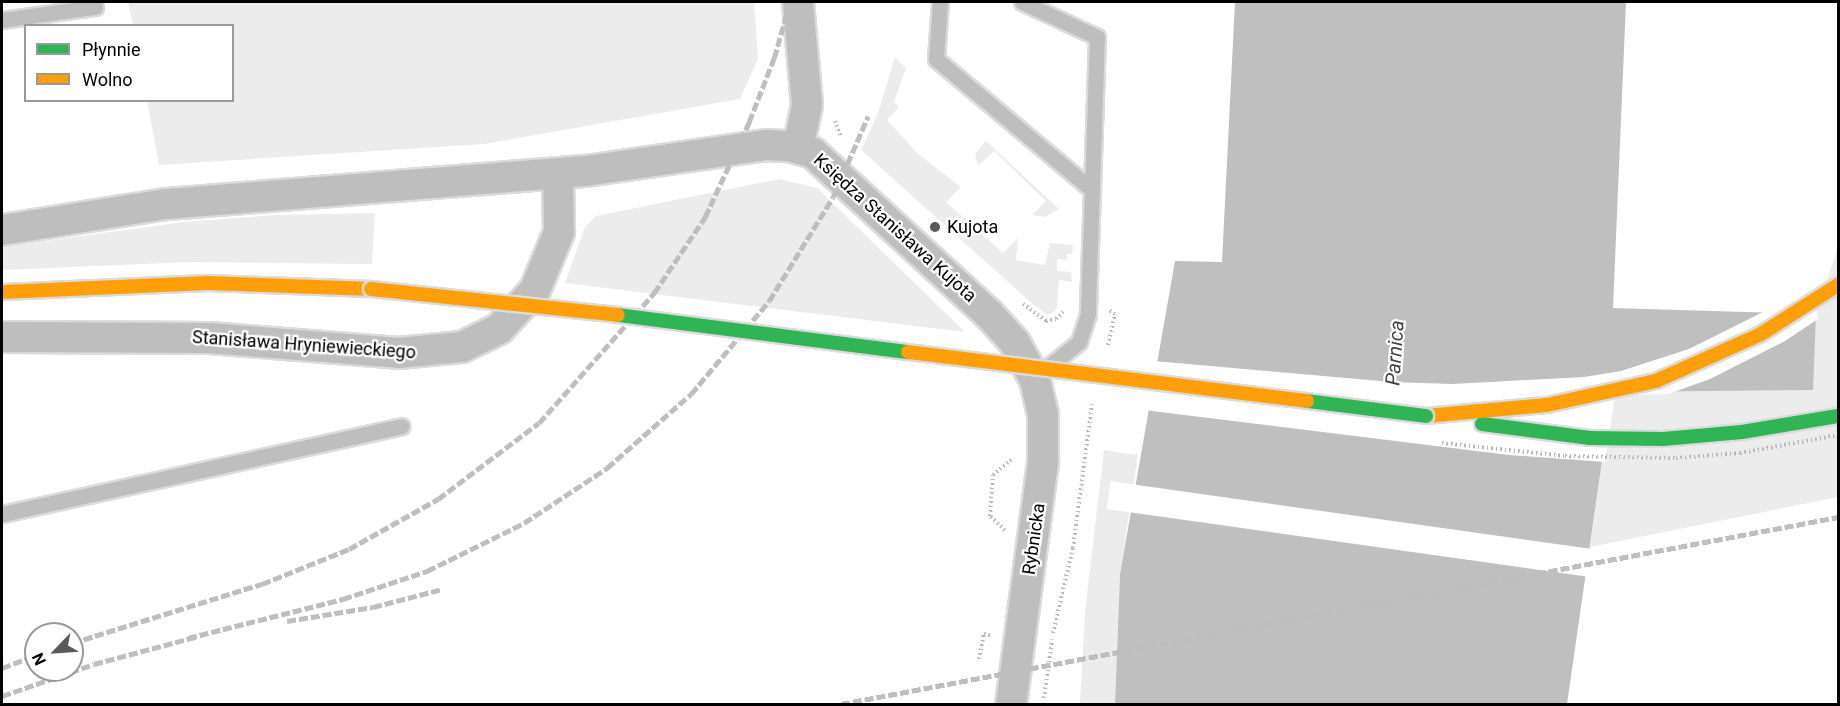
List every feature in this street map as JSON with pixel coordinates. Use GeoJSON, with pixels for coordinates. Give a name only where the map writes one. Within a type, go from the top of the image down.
{"type":"FeatureCollection","features":[{"type":"Feature","properties":{"kind":"main road"},"geometry":{"type":"LineString","coordinates":[[2,292],[208,283],[371,289],[535,305],[1426,416],[1554,435],[1624,439],[1704,436],[1839,416]]}},
{"type":"Feature","properties":{"kind":"main road"},"geometry":{"type":"LineString","coordinates":[[1426,416],[1547,405],[1656,381],[1761,334],[1839,285]]}},
{"type":"Feature","properties":{"kind":"street","name":"Księdza Stanisława Kujota"},"geometry":{"type":"LineString","coordinates":[[798,2],[807,105],[798,147],[828,163],[981,306],[1015,344],[1032,374]]}},
{"type":"Feature","properties":{"kind":"street"},"geometry":{"type":"LineString","coordinates":[[2,230],[166,204],[558,174],[677,161],[767,145],[798,147]]}},
{"type":"Feature","properties":{"kind":"street","name":"Stanisława Hryniewieckiego"},"geometry":{"type":"LineString","coordinates":[[2,337],[209,338],[398,353],[462,347],[499,328],[535,290],[559,232],[558,174]]}},
{"type":"Feature","properties":{"kind":"street","name":"Rybnicka"},"geometry":{"type":"LineString","coordinates":[[1011,705],[1044,454],[1042,408],[1032,374]]}},
{"type":"Feature","properties":{"kind":"lane"},"geometry":{"type":"LineString","coordinates":[[2,20],[95,7],[94,2]]}},
{"type":"Feature","properties":{"kind":"lane"},"geometry":{"type":"LineString","coordinates":[[940,2],[936,59],[1092,190]]}},
{"type":"Feature","properties":{"kind":"lane"},"geometry":{"type":"LineString","coordinates":[[1022,2],[1097,37],[1091,286],[1085,329],[1071,351],[1032,374]]}},
{"type":"Feature","properties":{"kind":"lane"},"geometry":{"type":"LineString","coordinates":[[2,514],[401,426]]}},
{"type":"Feature","properties":{"kind":"path"},"geometry":{"type":"LineString","coordinates":[[1103,309],[1115,311],[1106,350]]}},
{"type":"Feature","properties":{"kind":"path"},"geometry":{"type":"LineString","coordinates":[[1042,705],[1053,629],[1073,548],[1094,394]]}},
{"type":"Feature","properties":{"kind":"path"},"geometry":{"type":"LineString","coordinates":[[979,659],[984,634],[1002,636]]}},
{"type":"Feature","properties":{"kind":"shaded area"},"geometry":{"type":"Polygon","coordinates":[[[128,2],[754,2],[758,59],[740,99],[484,144],[159,165],[147,102],[234,102],[234,24],[133,24],[128,2]]]}},
{"type":"Feature","properties":{"kind":"shaded area"},"geometry":{"type":"Polygon","coordinates":[[[895,57],[906,68],[894,102],[899,107],[887,120],[918,154],[961,187],[946,202],[1003,253],[1018,238],[1016,260],[1045,265],[1050,243],[1073,245],[1072,254],[1067,254],[1067,260],[1057,259],[1057,271],[1071,272],[1072,282],[1059,280],[1057,308],[1052,314],[1046,314],[1035,306],[861,150],[878,113],[895,57]]]}},
{"type":"Feature","properties":{"kind":"shaded area"},"geometry":{"type":"Polygon","coordinates":[[[986,141],[1059,209],[1045,217],[1032,215],[1046,201],[994,151],[978,166],[975,154],[986,141]]]}},
{"type":"Feature","properties":{"kind":"shaded area"},"geometry":{"type":"Polygon","coordinates":[[[779,179],[817,188],[965,332],[565,283],[585,227],[596,216],[779,179]]]}},
{"type":"Feature","properties":{"kind":"shaded area"},"geometry":{"type":"Polygon","coordinates":[[[375,213],[372,264],[191,262],[2,270],[2,247],[183,222],[275,215],[375,213]]]}},
{"type":"Feature","properties":{"kind":"shaded area"},"geometry":{"type":"Polygon","coordinates":[[[1838,247],[1838,497],[1590,547],[1612,392],[1816,314],[1838,247]]]}},
{"type":"Feature","properties":{"kind":"shaded area"},"geometry":{"type":"Polygon","coordinates":[[[1104,450],[1138,455],[1120,574],[1115,704],[1080,704],[1085,611],[1104,450]]]}},
{"type":"Feature","properties":{"kind":"water","name":"Parnica"},"geometry":{"type":"Polygon","coordinates":[[[1235,2],[1626,2],[1613,308],[1816,314],[1813,390],[1612,392],[1567,704],[1115,704],[1120,574],[1175,261],[1222,262],[1235,2]]]}},
{"type":"Feature","properties":{"kind":"pier"},"geometry":{"type":"Polygon","coordinates":[[[1767,310],[1816,311],[1818,319],[1785,341],[1710,379],[1668,394],[1615,395],[1605,462],[1509,455],[1144,410],[1154,361],[1391,382],[1453,384],[1584,377],[1621,371],[1689,349],[1767,310]]]}},
{"type":"Feature","properties":{"kind":"pier"},"geometry":{"type":"Polygon","coordinates":[[[1111,481],[1592,549],[1588,577],[1107,509],[1111,481]]]}},
{"type":"Feature","properties":{"kind":"railway"},"geometry":{"type":"LineString","coordinates":[[84,639],[262,584],[349,549],[438,499],[539,423],[654,293],[705,217],[749,122],[774,58],[790,2]]}},
{"type":"Feature","properties":{"kind":"railway"},"geometry":{"type":"LineString","coordinates":[[188,638],[343,599],[427,571],[524,523],[607,468],[691,394],[769,301],[833,197],[868,116]]}},
{"type":"Feature","properties":{"kind":"railway"},"geometry":{"type":"LineString","coordinates":[[841,704],[1838,517]]}},
{"type":"Feature","properties":{"kind":"railway"},"geometry":{"type":"LineString","coordinates":[[287,621],[373,607],[442,589]]}},
{"type":"Feature","properties":{"kind":"railway"},"geometry":{"type":"LineString","coordinates":[[2,696],[94,664],[195,637]]}},
{"type":"Feature","properties":{"kind":"railway"},"geometry":{"type":"LineString","coordinates":[[2,668],[24,660]]}},
{"type":"Feature","properties":{"kind":"traffic: fast"},"geometry":{"type":"LineString","coordinates":[[618,315],[908,352]]}},
{"type":"Feature","properties":{"kind":"traffic: fast"},"geometry":{"type":"LineString","coordinates":[[1307,401],[1426,416]]}},
{"type":"Feature","properties":{"kind":"traffic: fast"},"geometry":{"type":"LineString","coordinates":[[1482,424],[1590,438],[1663,439],[1742,432],[1838,416]]}},
{"type":"Feature","properties":{"kind":"traffic: slow"},"geometry":{"type":"LineString","coordinates":[[2,292],[208,283],[371,289]]}},
{"type":"Feature","properties":{"kind":"traffic: slow"},"geometry":{"type":"LineString","coordinates":[[1426,416],[1547,405],[1656,381],[1761,334],[1838,285]]}},
{"type":"Feature","properties":{"kind":"traffic: slow"},"geometry":{"type":"LineString","coordinates":[[371,289],[618,315]]}},
{"type":"Feature","properties":{"kind":"traffic: slow"},"geometry":{"type":"LineString","coordinates":[[908,352],[1307,401]]}},
{"type":"Feature","properties":{"kind":"place","name":"Kujota"},"geometry":{"type":"Point","coordinates":[935,227]}}]}
